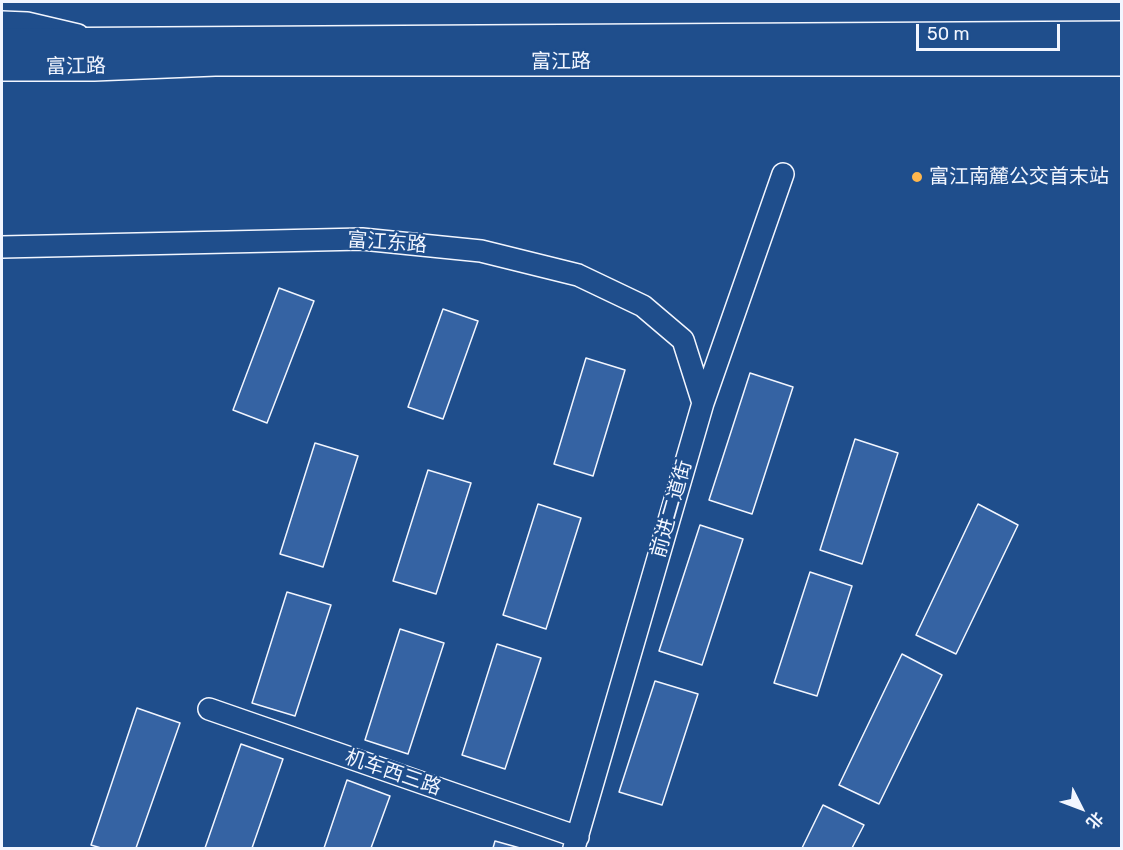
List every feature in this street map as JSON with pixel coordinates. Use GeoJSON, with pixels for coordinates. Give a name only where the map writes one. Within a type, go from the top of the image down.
{"type":"FeatureCollection","features":[{"type":"Feature","properties":{"kind":"main road","name":"富江路"},"geometry":{"type":"LineString","coordinates":[[2,67],[94,67],[216,52],[1122,35]]}},
{"type":"Feature","properties":{"kind":"main road","name":"富江路"},"geometry":{"type":"LineString","coordinates":[[2,42],[102,41],[216,52],[1122,62]]}},
{"type":"Feature","properties":{"kind":"street"},"geometry":{"type":"LineString","coordinates":[[2,22],[27,22],[102,41]]}},
{"type":"Feature","properties":{"kind":"street","name":"前进二道街"},"geometry":{"type":"LineString","coordinates":[[576,843],[703,403],[783,174]]}},
{"type":"Feature","properties":{"kind":"street","name":"富江东路"},"geometry":{"type":"LineString","coordinates":[[2,247],[362,238],[481,251],[578,275],[643,306],[683,340],[703,403]]}},
{"type":"Feature","properties":{"kind":"street","name":"机车西三路"},"geometry":{"type":"LineString","coordinates":[[209,709],[576,843]]}},
{"type":"Feature","properties":{"kind":"building"},"geometry":{"type":"Polygon","coordinates":[[[279,288],[314,301],[267,423],[233,410],[279,288]]]}},
{"type":"Feature","properties":{"kind":"building"},"geometry":{"type":"Polygon","coordinates":[[[443,309],[478,321],[443,419],[408,407],[443,309]]]}},
{"type":"Feature","properties":{"kind":"building"},"geometry":{"type":"Polygon","coordinates":[[[586,358],[625,370],[593,476],[554,464],[586,358]]]}},
{"type":"Feature","properties":{"kind":"building"},"geometry":{"type":"Polygon","coordinates":[[[750,373],[793,387],[752,514],[709,500],[750,373]]]}},
{"type":"Feature","properties":{"kind":"building"},"geometry":{"type":"Polygon","coordinates":[[[855,439],[898,453],[862,564],[820,550],[855,439]]]}},
{"type":"Feature","properties":{"kind":"building"},"geometry":{"type":"Polygon","coordinates":[[[315,443],[358,456],[323,567],[280,554],[315,443]]]}},
{"type":"Feature","properties":{"kind":"building"},"geometry":{"type":"Polygon","coordinates":[[[428,470],[471,483],[436,594],[393,581],[428,470]]]}},
{"type":"Feature","properties":{"kind":"building"},"geometry":{"type":"Polygon","coordinates":[[[538,504],[581,518],[546,629],[503,615],[538,504]]]}},
{"type":"Feature","properties":{"kind":"building"},"geometry":{"type":"Polygon","coordinates":[[[978,504],[1018,525],[956,654],[916,635],[978,504]]]}},
{"type":"Feature","properties":{"kind":"building"},"geometry":{"type":"Polygon","coordinates":[[[700,525],[743,539],[702,665],[659,651],[700,525]]]}},
{"type":"Feature","properties":{"kind":"building"},"geometry":{"type":"Polygon","coordinates":[[[810,572],[852,586],[817,696],[774,683],[810,572]]]}},
{"type":"Feature","properties":{"kind":"building"},"geometry":{"type":"Polygon","coordinates":[[[287,592],[331,605],[295,716],[252,703],[287,592]]]}},
{"type":"Feature","properties":{"kind":"building"},"geometry":{"type":"Polygon","coordinates":[[[400,629],[444,643],[408,754],[365,740],[400,629]]]}},
{"type":"Feature","properties":{"kind":"building"},"geometry":{"type":"Polygon","coordinates":[[[497,644],[541,658],[505,769],[462,755],[497,644]]]}},
{"type":"Feature","properties":{"kind":"building"},"geometry":{"type":"Polygon","coordinates":[[[902,654],[942,675],[879,804],[839,785],[902,654]]]}},
{"type":"Feature","properties":{"kind":"building"},"geometry":{"type":"Polygon","coordinates":[[[655,681],[698,694],[662,805],[619,792],[655,681]]]}},
{"type":"Feature","properties":{"kind":"building"},"geometry":{"type":"Polygon","coordinates":[[[137,708],[180,723],[136,848],[101,848],[91,845],[137,708]]]}},
{"type":"Feature","properties":{"kind":"building"},"geometry":{"type":"Polygon","coordinates":[[[241,744],[283,759],[252,848],[205,848],[241,744]]]}},
{"type":"Feature","properties":{"kind":"building"},"geometry":{"type":"Polygon","coordinates":[[[347,780],[390,796],[371,848],[324,848],[347,780]]]}},
{"type":"Feature","properties":{"kind":"building"},"geometry":{"type":"Polygon","coordinates":[[[823,805],[864,825],[852,848],[802,848],[823,805]]]}},
{"type":"Feature","properties":{"kind":"building"},"geometry":{"type":"Polygon","coordinates":[[[495,841],[520,848],[493,848],[495,841]]]}},
{"type":"Feature","properties":{"kind":"place","name":"富江南麓公交首末站"},"geometry":{"type":"Point","coordinates":[917,177]}}]}
